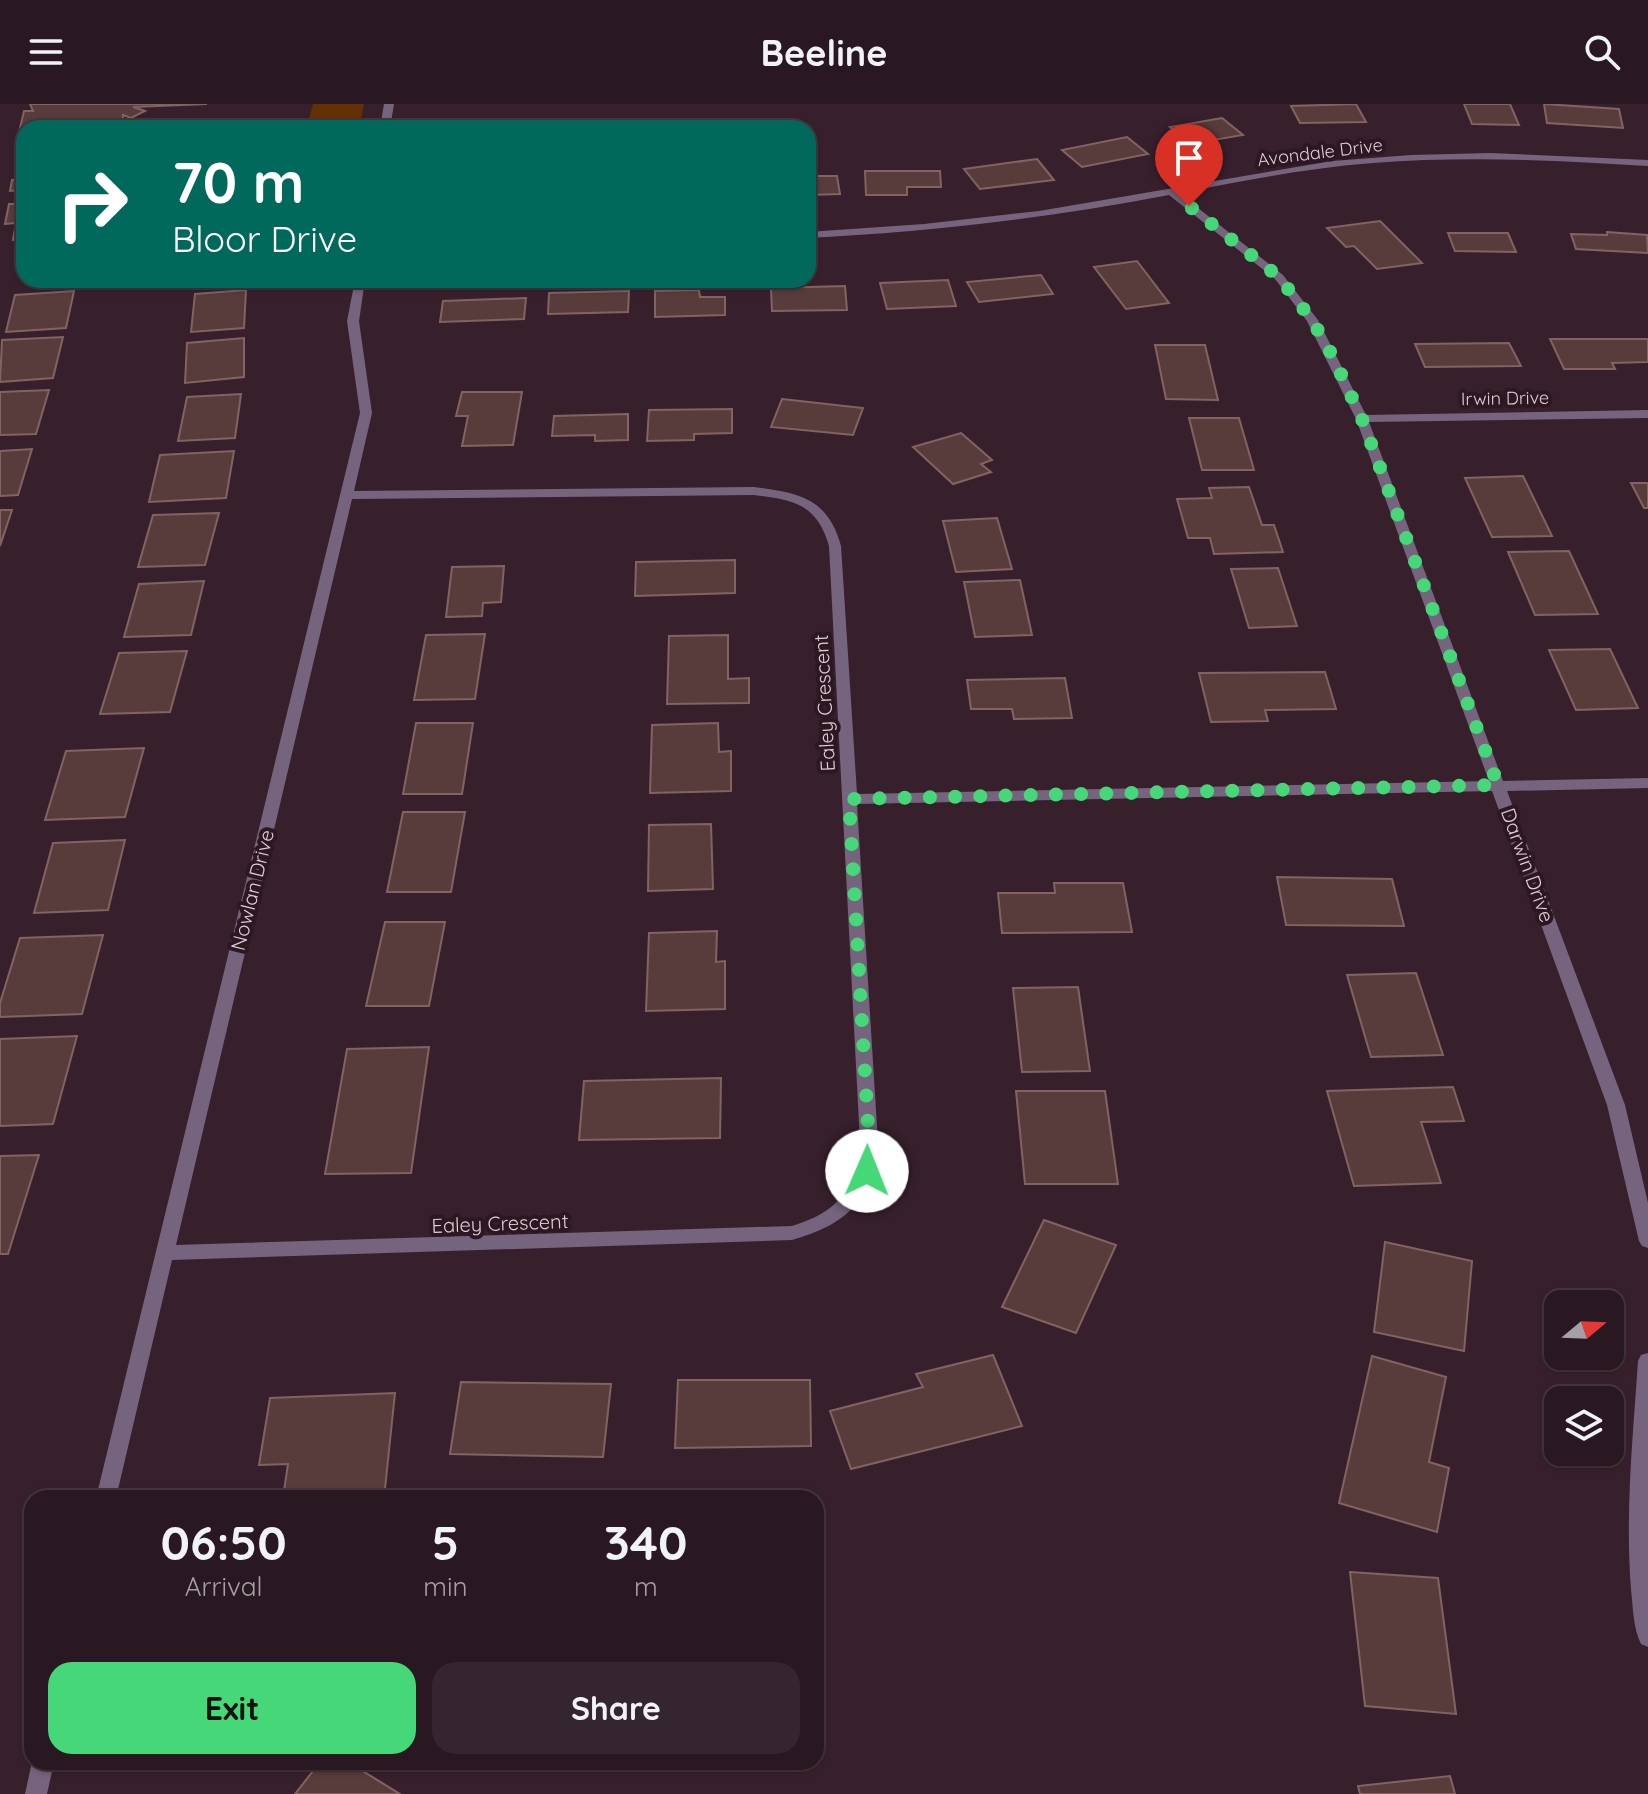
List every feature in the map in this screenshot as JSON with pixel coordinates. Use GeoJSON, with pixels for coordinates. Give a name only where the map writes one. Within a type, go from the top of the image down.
{"type":"FeatureCollection","features":[{"type":"Feature","properties":{"kind":"street","name":"Avondale Drive"},"geometry":{"type":"LineString","coordinates":[[816,234],[966,223],[1171,192],[1299,168],[1398,159],[1510,156],[1648,163]]}},
{"type":"Feature","properties":{"kind":"street","name":"Darwin Drive"},"geometry":{"type":"LineString","coordinates":[[1171,192],[1279,277],[1312,320],[1362,419],[1616,1105],[1648,1241]]}},
{"type":"Feature","properties":{"kind":"street","name":"Nowlan Drive"},"geometry":{"type":"LineString","coordinates":[[108,1490],[366,413],[353,321],[359,288]]}},
{"type":"Feature","properties":{"kind":"street","name":"Irwin Drive"},"geometry":{"type":"LineString","coordinates":[[1362,419],[1648,414]]}},
{"type":"Feature","properties":{"kind":"street","name":"Ealey Crescent"},"geometry":{"type":"LineString","coordinates":[[165,1253],[771,1236],[812,1229],[835,1214],[856,1196],[867,1171],[869,1143],[835,546],[825,517],[814,506],[781,495],[754,491],[347,495]]}},
{"type":"Feature","properties":{"kind":"street"},"geometry":{"type":"LineString","coordinates":[[849,799],[1648,783]]}},
{"type":"Feature","properties":{"kind":"street"},"geometry":{"type":"LineString","coordinates":[[1648,1361],[1637,1529],[1639,1574],[1648,1637]]}},
{"type":"Feature","properties":{"kind":"street"},"geometry":{"type":"LineString","coordinates":[[36,1794],[41,1770]]}},
{"type":"Feature","properties":{"kind":"shaded area"},"geometry":{"type":"Polygon","coordinates":[[[313,104],[364,104],[361,120],[309,120],[313,104]]]}},
{"type":"Feature","properties":{"kind":"building"},"geometry":{"type":"Polygon","coordinates":[[[30,104],[207,104],[133,107],[145,111],[131,118],[123,115],[123,120],[22,120],[24,111],[33,111],[30,104]]]}},
{"type":"Feature","properties":{"kind":"building"},"geometry":{"type":"Polygon","coordinates":[[[1356,104],[1366,122],[1300,123],[1291,106],[1356,104]]]}},
{"type":"Feature","properties":{"kind":"building"},"geometry":{"type":"Polygon","coordinates":[[[1464,104],[1510,104],[1519,125],[1472,124],[1464,104]]]}},
{"type":"Feature","properties":{"kind":"building"},"geometry":{"type":"Polygon","coordinates":[[[1544,104],[1619,109],[1623,128],[1547,123],[1544,104]]]}},
{"type":"Feature","properties":{"kind":"building"},"geometry":{"type":"Polygon","coordinates":[[[1222,118],[1243,135],[1190,144],[1170,127],[1222,118]]]}},
{"type":"Feature","properties":{"kind":"building"},"geometry":{"type":"Polygon","coordinates":[[[1127,137],[1148,154],[1082,167],[1062,150],[1127,137]]]}},
{"type":"Feature","properties":{"kind":"building"},"geometry":{"type":"Polygon","coordinates":[[[1037,159],[1054,180],[980,189],[964,169],[1037,159]]]}},
{"type":"Feature","properties":{"kind":"building"},"geometry":{"type":"Polygon","coordinates":[[[865,171],[940,171],[941,187],[907,187],[907,195],[866,195],[865,171]]]}},
{"type":"Feature","properties":{"kind":"building"},"geometry":{"type":"Polygon","coordinates":[[[816,176],[837,176],[840,194],[816,195],[816,176]]]}},
{"type":"Feature","properties":{"kind":"building"},"geometry":{"type":"Polygon","coordinates":[[[12,180],[16,180],[16,190],[10,191],[12,180]]]}},
{"type":"Feature","properties":{"kind":"building"},"geometry":{"type":"Polygon","coordinates":[[[9,204],[16,204],[16,223],[5,224],[9,204]]]}},
{"type":"Feature","properties":{"kind":"building"},"geometry":{"type":"Polygon","coordinates":[[[1380,221],[1422,263],[1377,269],[1354,246],[1346,247],[1327,228],[1380,221]]]}},
{"type":"Feature","properties":{"kind":"building"},"geometry":{"type":"Polygon","coordinates":[[[1607,232],[1647,235],[1648,253],[1576,249],[1571,234],[1607,235],[1607,232]]]}},
{"type":"Feature","properties":{"kind":"building"},"geometry":{"type":"Polygon","coordinates":[[[1448,233],[1508,233],[1516,252],[1455,251],[1448,233]]]}},
{"type":"Feature","properties":{"kind":"building"},"geometry":{"type":"Polygon","coordinates":[[[1137,261],[1169,303],[1126,309],[1094,267],[1137,261]]]}},
{"type":"Feature","properties":{"kind":"building"},"geometry":{"type":"Polygon","coordinates":[[[1041,275],[1053,294],[979,302],[967,282],[1041,275]]]}},
{"type":"Feature","properties":{"kind":"building"},"geometry":{"type":"Polygon","coordinates":[[[948,280],[956,306],[887,309],[880,283],[948,280]]]}},
{"type":"Feature","properties":{"kind":"building"},"geometry":{"type":"Polygon","coordinates":[[[845,286],[847,310],[772,311],[771,288],[845,286]]]}},
{"type":"Feature","properties":{"kind":"building"},"geometry":{"type":"Polygon","coordinates":[[[246,290],[244,328],[191,332],[195,294],[246,290]]]}},
{"type":"Feature","properties":{"kind":"building"},"geometry":{"type":"Polygon","coordinates":[[[699,290],[700,297],[725,297],[725,315],[655,317],[655,291],[699,290]]]}},
{"type":"Feature","properties":{"kind":"building"},"geometry":{"type":"Polygon","coordinates":[[[74,291],[66,328],[6,332],[15,295],[74,291]]]}},
{"type":"Feature","properties":{"kind":"building"},"geometry":{"type":"Polygon","coordinates":[[[629,291],[628,312],[548,314],[549,293],[629,291]]]}},
{"type":"Feature","properties":{"kind":"building"},"geometry":{"type":"Polygon","coordinates":[[[526,298],[524,319],[440,322],[443,301],[526,298]]]}},
{"type":"Feature","properties":{"kind":"building"},"geometry":{"type":"Polygon","coordinates":[[[63,337],[53,378],[0,382],[2,340],[63,337]]]}},
{"type":"Feature","properties":{"kind":"building"},"geometry":{"type":"Polygon","coordinates":[[[244,338],[244,377],[185,383],[187,343],[244,338]]]}},
{"type":"Feature","properties":{"kind":"building"},"geometry":{"type":"Polygon","coordinates":[[[1550,339],[1648,339],[1648,362],[1612,363],[1615,369],[1564,369],[1550,339]]]}},
{"type":"Feature","properties":{"kind":"building"},"geometry":{"type":"Polygon","coordinates":[[[1509,343],[1521,366],[1425,367],[1415,344],[1509,343]]]}},
{"type":"Feature","properties":{"kind":"building"},"geometry":{"type":"Polygon","coordinates":[[[1155,345],[1205,345],[1218,400],[1166,399],[1155,345]]]}},
{"type":"Feature","properties":{"kind":"building"},"geometry":{"type":"Polygon","coordinates":[[[49,390],[36,434],[0,435],[0,392],[49,390]]]}},
{"type":"Feature","properties":{"kind":"building"},"geometry":{"type":"Polygon","coordinates":[[[462,392],[522,392],[513,445],[462,446],[468,416],[456,416],[462,392]]]}},
{"type":"Feature","properties":{"kind":"building"},"geometry":{"type":"Polygon","coordinates":[[[241,394],[235,438],[178,441],[187,397],[241,394]]]}},
{"type":"Feature","properties":{"kind":"building"},"geometry":{"type":"Polygon","coordinates":[[[782,399],[863,408],[853,435],[771,427],[782,399]]]}},
{"type":"Feature","properties":{"kind":"building"},"geometry":{"type":"Polygon","coordinates":[[[732,409],[732,433],[694,434],[694,440],[647,441],[649,410],[732,409]]]}},
{"type":"Feature","properties":{"kind":"building"},"geometry":{"type":"Polygon","coordinates":[[[628,414],[628,440],[595,441],[595,435],[552,436],[554,416],[628,414]]]}},
{"type":"Feature","properties":{"kind":"building"},"geometry":{"type":"Polygon","coordinates":[[[1189,418],[1239,418],[1254,470],[1202,470],[1189,418]]]}},
{"type":"Feature","properties":{"kind":"building"},"geometry":{"type":"Polygon","coordinates":[[[961,433],[992,460],[981,464],[991,472],[953,484],[913,447],[961,433]]]}},
{"type":"Feature","properties":{"kind":"building"},"geometry":{"type":"Polygon","coordinates":[[[32,449],[18,495],[0,496],[0,451],[32,449]]]}},
{"type":"Feature","properties":{"kind":"building"},"geometry":{"type":"Polygon","coordinates":[[[234,451],[226,498],[149,502],[160,455],[234,451]]]}},
{"type":"Feature","properties":{"kind":"building"},"geometry":{"type":"Polygon","coordinates":[[[1523,476],[1552,536],[1492,537],[1465,478],[1523,476]]]}},
{"type":"Feature","properties":{"kind":"building"},"geometry":{"type":"Polygon","coordinates":[[[1631,483],[1648,483],[1648,508],[1644,508],[1631,483]]]}},
{"type":"Feature","properties":{"kind":"building"},"geometry":{"type":"Polygon","coordinates":[[[1249,487],[1262,525],[1274,525],[1283,552],[1214,554],[1210,538],[1188,538],[1177,499],[1212,498],[1209,488],[1249,487]]]}},
{"type":"Feature","properties":{"kind":"building"},"geometry":{"type":"Polygon","coordinates":[[[0,510],[12,510],[0,546],[0,510]]]}},
{"type":"Feature","properties":{"kind":"building"},"geometry":{"type":"Polygon","coordinates":[[[219,513],[205,565],[138,567],[153,515],[219,513]]]}},
{"type":"Feature","properties":{"kind":"building"},"geometry":{"type":"Polygon","coordinates":[[[997,518],[1012,569],[956,572],[943,521],[997,518]]]}},
{"type":"Feature","properties":{"kind":"building"},"geometry":{"type":"Polygon","coordinates":[[[1569,551],[1598,614],[1535,615],[1508,552],[1569,551]]]}},
{"type":"Feature","properties":{"kind":"building"},"geometry":{"type":"Polygon","coordinates":[[[735,560],[735,593],[635,596],[636,562],[735,560]]]}},
{"type":"Feature","properties":{"kind":"building"},"geometry":{"type":"Polygon","coordinates":[[[504,566],[501,602],[483,603],[482,616],[446,617],[452,567],[504,566]]]}},
{"type":"Feature","properties":{"kind":"building"},"geometry":{"type":"Polygon","coordinates":[[[1278,568],[1297,626],[1249,628],[1231,569],[1278,568]]]}},
{"type":"Feature","properties":{"kind":"building"},"geometry":{"type":"Polygon","coordinates":[[[1020,580],[1032,635],[975,637],[964,582],[1020,580]]]}},
{"type":"Feature","properties":{"kind":"building"},"geometry":{"type":"Polygon","coordinates":[[[204,581],[191,635],[124,637],[139,584],[204,581]]]}},
{"type":"Feature","properties":{"kind":"building"},"geometry":{"type":"Polygon","coordinates":[[[485,634],[475,699],[414,700],[426,635],[485,634]]]}},
{"type":"Feature","properties":{"kind":"building"},"geometry":{"type":"Polygon","coordinates":[[[728,635],[728,679],[749,678],[749,703],[667,704],[669,636],[728,635]]]}},
{"type":"Feature","properties":{"kind":"building"},"geometry":{"type":"Polygon","coordinates":[[[1610,649],[1638,708],[1576,710],[1549,650],[1610,649]]]}},
{"type":"Feature","properties":{"kind":"building"},"geometry":{"type":"Polygon","coordinates":[[[187,651],[170,712],[100,714],[119,653],[187,651]]]}},
{"type":"Feature","properties":{"kind":"building"},"geometry":{"type":"Polygon","coordinates":[[[1325,672],[1336,709],[1265,710],[1268,721],[1211,722],[1199,673],[1325,672]]]}},
{"type":"Feature","properties":{"kind":"building"},"geometry":{"type":"Polygon","coordinates":[[[1065,678],[1072,718],[1014,719],[1012,709],[971,709],[967,680],[1065,678]]]}},
{"type":"Feature","properties":{"kind":"building"},"geometry":{"type":"Polygon","coordinates":[[[416,723],[473,723],[462,794],[403,794],[416,723]]]}},
{"type":"Feature","properties":{"kind":"building"},"geometry":{"type":"Polygon","coordinates":[[[718,723],[719,752],[731,751],[731,791],[650,793],[652,725],[718,723]]]}},
{"type":"Feature","properties":{"kind":"building"},"geometry":{"type":"Polygon","coordinates":[[[144,748],[125,817],[45,820],[66,751],[144,748]]]}},
{"type":"Feature","properties":{"kind":"building"},"geometry":{"type":"Polygon","coordinates":[[[403,812],[465,812],[451,892],[387,892],[403,812]]]}},
{"type":"Feature","properties":{"kind":"building"},"geometry":{"type":"Polygon","coordinates":[[[711,824],[713,889],[648,891],[649,825],[711,824]]]}},
{"type":"Feature","properties":{"kind":"building"},"geometry":{"type":"Polygon","coordinates":[[[125,840],[108,910],[34,913],[53,843],[125,840]]]}},
{"type":"Feature","properties":{"kind":"building"},"geometry":{"type":"Polygon","coordinates":[[[1277,877],[1392,879],[1404,926],[1286,925],[1277,877]]]}},
{"type":"Feature","properties":{"kind":"building"},"geometry":{"type":"Polygon","coordinates":[[[1054,883],[1123,883],[1132,932],[1002,933],[998,893],[1055,893],[1054,883]]]}},
{"type":"Feature","properties":{"kind":"building"},"geometry":{"type":"Polygon","coordinates":[[[385,922],[445,922],[429,1006],[366,1006],[385,922]]]}},
{"type":"Feature","properties":{"kind":"building"},"geometry":{"type":"Polygon","coordinates":[[[717,931],[716,962],[725,961],[725,1009],[646,1011],[649,933],[717,931]]]}},
{"type":"Feature","properties":{"kind":"building"},"geometry":{"type":"Polygon","coordinates":[[[103,935],[82,1014],[0,1017],[0,1003],[20,938],[103,935]]]}},
{"type":"Feature","properties":{"kind":"building"},"geometry":{"type":"Polygon","coordinates":[[[1416,973],[1443,1055],[1371,1057],[1347,975],[1416,973]]]}},
{"type":"Feature","properties":{"kind":"building"},"geometry":{"type":"Polygon","coordinates":[[[1078,987],[1090,1071],[1022,1072],[1013,988],[1078,987]]]}},
{"type":"Feature","properties":{"kind":"building"},"geometry":{"type":"Polygon","coordinates":[[[77,1036],[53,1124],[0,1126],[0,1039],[77,1036]]]}},
{"type":"Feature","properties":{"kind":"building"},"geometry":{"type":"Polygon","coordinates":[[[429,1047],[411,1173],[325,1174],[347,1049],[429,1047]]]}},
{"type":"Feature","properties":{"kind":"building"},"geometry":{"type":"Polygon","coordinates":[[[721,1078],[720,1138],[579,1140],[584,1081],[721,1078]]]}},
{"type":"Feature","properties":{"kind":"building"},"geometry":{"type":"Polygon","coordinates":[[[1453,1087],[1464,1121],[1421,1122],[1441,1183],[1354,1186],[1327,1091],[1453,1087]]]}},
{"type":"Feature","properties":{"kind":"building"},"geometry":{"type":"Polygon","coordinates":[[[1016,1091],[1105,1091],[1118,1184],[1025,1184],[1016,1091]]]}},
{"type":"Feature","properties":{"kind":"building"},"geometry":{"type":"Polygon","coordinates":[[[39,1155],[8,1254],[0,1254],[0,1156],[39,1155]]]}},
{"type":"Feature","properties":{"kind":"building"},"geometry":{"type":"Polygon","coordinates":[[[1044,1220],[1116,1245],[1076,1333],[1002,1307],[1044,1220]]]}},
{"type":"Feature","properties":{"kind":"building"},"geometry":{"type":"Polygon","coordinates":[[[1385,1242],[1472,1261],[1464,1351],[1374,1332],[1385,1242]]]}},
{"type":"Feature","properties":{"kind":"building"},"geometry":{"type":"Polygon","coordinates":[[[993,1355],[1022,1426],[851,1469],[830,1411],[923,1387],[916,1374],[993,1355]]]}},
{"type":"Feature","properties":{"kind":"building"},"geometry":{"type":"Polygon","coordinates":[[[1372,1356],[1446,1377],[1429,1462],[1449,1468],[1437,1532],[1339,1503],[1372,1356]]]}},
{"type":"Feature","properties":{"kind":"building"},"geometry":{"type":"Polygon","coordinates":[[[678,1380],[810,1380],[811,1446],[675,1448],[678,1380]]]}},
{"type":"Feature","properties":{"kind":"building"},"geometry":{"type":"Polygon","coordinates":[[[461,1382],[611,1384],[603,1457],[450,1454],[461,1382]]]}},
{"type":"Feature","properties":{"kind":"building"},"geometry":{"type":"Polygon","coordinates":[[[395,1393],[385,1490],[284,1490],[288,1464],[259,1465],[270,1398],[395,1393]]]}},
{"type":"Feature","properties":{"kind":"building"},"geometry":{"type":"Polygon","coordinates":[[[1350,1572],[1438,1578],[1456,1714],[1365,1706],[1350,1572]]]}},
{"type":"Feature","properties":{"kind":"building"},"geometry":{"type":"Polygon","coordinates":[[[314,1770],[361,1770],[400,1794],[295,1794],[314,1770]]]}},
{"type":"Feature","properties":{"kind":"building"},"geometry":{"type":"Polygon","coordinates":[[[1450,1776],[1455,1794],[1360,1794],[1358,1786],[1450,1776]]]}},
{"type":"Feature","properties":{"kind":"route"},"geometry":{"type":"LineString","coordinates":[[867,1171],[869,1143],[849,799],[1498,785],[1362,419],[1332,355],[1312,320],[1279,277],[1247,248],[1189,206]]}}]}
